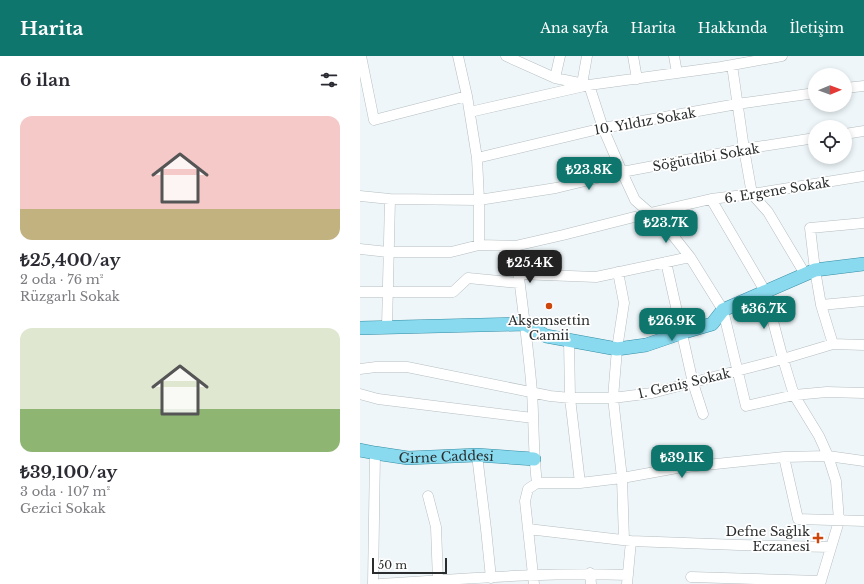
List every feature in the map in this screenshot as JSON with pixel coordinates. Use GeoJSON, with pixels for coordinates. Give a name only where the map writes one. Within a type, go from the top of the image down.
{"type":"FeatureCollection","features":[{"type":"Feature","properties":{"kind":"main road"},"geometry":{"type":"LineString","coordinates":[[360,328],[525,324],[546,336],[617,349],[646,345],[712,324],[723,310],[810,272],[864,264]]}},
{"type":"Feature","properties":{"kind":"main road","name":"Girne Caddesi"},"geometry":{"type":"LineString","coordinates":[[360,450],[375,454],[408,458],[478,455],[534,460]]}},
{"type":"Feature","properties":{"kind":"street"},"geometry":{"type":"LineString","coordinates":[[361,56],[374,120],[467,96]]}},
{"type":"Feature","properties":{"kind":"street"},"geometry":{"type":"LineString","coordinates":[[458,56],[470,112],[477,158],[479,245]]}},
{"type":"Feature","properties":{"kind":"street"},"geometry":{"type":"LineString","coordinates":[[555,78],[560,56]]}},
{"type":"Feature","properties":{"kind":"street"},"geometry":{"type":"LineString","coordinates":[[587,56],[586,85],[635,200],[667,228],[690,257],[723,310],[746,406],[794,394],[864,392]]}},
{"type":"Feature","properties":{"kind":"street"},"geometry":{"type":"LineString","coordinates":[[633,56],[636,79]]}},
{"type":"Feature","properties":{"kind":"street"},"geometry":{"type":"LineString","coordinates":[[674,56],[677,73]]}},
{"type":"Feature","properties":{"kind":"street"},"geometry":{"type":"LineString","coordinates":[[719,56],[721,67]]}},
{"type":"Feature","properties":{"kind":"street"},"geometry":{"type":"LineString","coordinates":[[470,112],[586,85],[721,67],[755,59],[782,56]]}},
{"type":"Feature","properties":{"kind":"street"},"geometry":{"type":"LineString","coordinates":[[510,57],[555,78],[586,85]]}},
{"type":"Feature","properties":{"kind":"street"},"geometry":{"type":"LineString","coordinates":[[732,65],[752,194],[768,212],[810,272],[833,344]]}},
{"type":"Feature","properties":{"kind":"street"},"geometry":{"type":"LineString","coordinates":[[852,87],[864,86]]}},
{"type":"Feature","properties":{"kind":"street","name":"10. Yıldız Sokak"},"geometry":{"type":"LineString","coordinates":[[477,158],[604,128],[737,104],[808,94]]}},
{"type":"Feature","properties":{"kind":"street"},"geometry":{"type":"LineString","coordinates":[[852,133],[864,131]]}},
{"type":"Feature","properties":{"kind":"street","name":"Söğütdibi Sokak"},"geometry":{"type":"LineString","coordinates":[[360,196],[390,199],[479,200],[556,188],[622,172],[808,139]]}},
{"type":"Feature","properties":{"kind":"street","name":"6. Ergene Sokak"},"geometry":{"type":"LineString","coordinates":[[360,249],[388,252],[452,252],[479,245],[515,246],[711,199],[864,176]]}},
{"type":"Feature","properties":{"kind":"street"},"geometry":{"type":"LineString","coordinates":[[387,327],[390,199]]}},
{"type":"Feature","properties":{"kind":"street"},"geometry":{"type":"LineString","coordinates":[[691,577],[820,582],[839,521],[836,481],[828,456],[819,436],[794,394],[765,291],[711,199]]}},
{"type":"Feature","properties":{"kind":"street"},"geometry":{"type":"LineString","coordinates":[[810,272],[810,228],[864,222]]}},
{"type":"Feature","properties":{"kind":"street"},"geometry":{"type":"LineString","coordinates":[[515,246],[532,392],[536,483]]}},
{"type":"Feature","properties":{"kind":"street"},"geometry":{"type":"LineString","coordinates":[[360,292],[453,292],[468,278],[596,277],[690,257]]}},
{"type":"Feature","properties":{"kind":"street"},"geometry":{"type":"LineString","coordinates":[[666,262],[693,383],[703,414]]}},
{"type":"Feature","properties":{"kind":"street"},"geometry":{"type":"LineString","coordinates":[[380,584],[491,578],[534,579],[590,573],[628,579],[628,540],[613,398],[617,349],[624,303],[618,272]]}},
{"type":"Feature","properties":{"kind":"street"},"geometry":{"type":"LineString","coordinates":[[821,305],[864,301]]}},
{"type":"Feature","properties":{"kind":"street"},"geometry":{"type":"LineString","coordinates":[[569,340],[570,398],[580,483]]}},
{"type":"Feature","properties":{"kind":"street","name":"1. Geniş Sokak"},"geometry":{"type":"LineString","coordinates":[[360,369],[376,367],[407,368],[550,396],[570,398],[613,398],[652,393],[693,383],[833,344],[864,345]]}},
{"type":"Feature","properties":{"kind":"street"},"geometry":{"type":"LineString","coordinates":[[360,394],[378,399],[532,418]]}},
{"type":"Feature","properties":{"kind":"street"},"geometry":{"type":"LineString","coordinates":[[373,584],[375,454]]}},
{"type":"Feature","properties":{"kind":"street"},"geometry":{"type":"LineString","coordinates":[[478,455],[491,578]]}},
{"type":"Feature","properties":{"kind":"street"},"geometry":{"type":"LineString","coordinates":[[534,579],[524,501],[528,489],[536,483],[580,483],[622,478],[677,468],[784,457],[828,456],[864,462]]}},
{"type":"Feature","properties":{"kind":"street"},"geometry":{"type":"LineString","coordinates":[[784,457],[798,519],[864,521]]}},
{"type":"Feature","properties":{"kind":"street"},"geometry":{"type":"LineString","coordinates":[[428,496],[436,527],[438,581]]}},
{"type":"Feature","properties":{"kind":"street"},"geometry":{"type":"LineString","coordinates":[[528,529],[628,540],[831,547]]}},
{"type":"Feature","properties":{"kind":"street"},"geometry":{"type":"LineString","coordinates":[[590,573],[592,584]]}},
{"type":"Feature","properties":{"kind":"place","name":"Akşemsettin Camii"},"geometry":{"type":"Point","coordinates":[549,306]}},
{"type":"Feature","properties":{"kind":"place","name":"Defne Sağlık Eczanesi"},"geometry":{"type":"Point","coordinates":[818,538]}}]}
